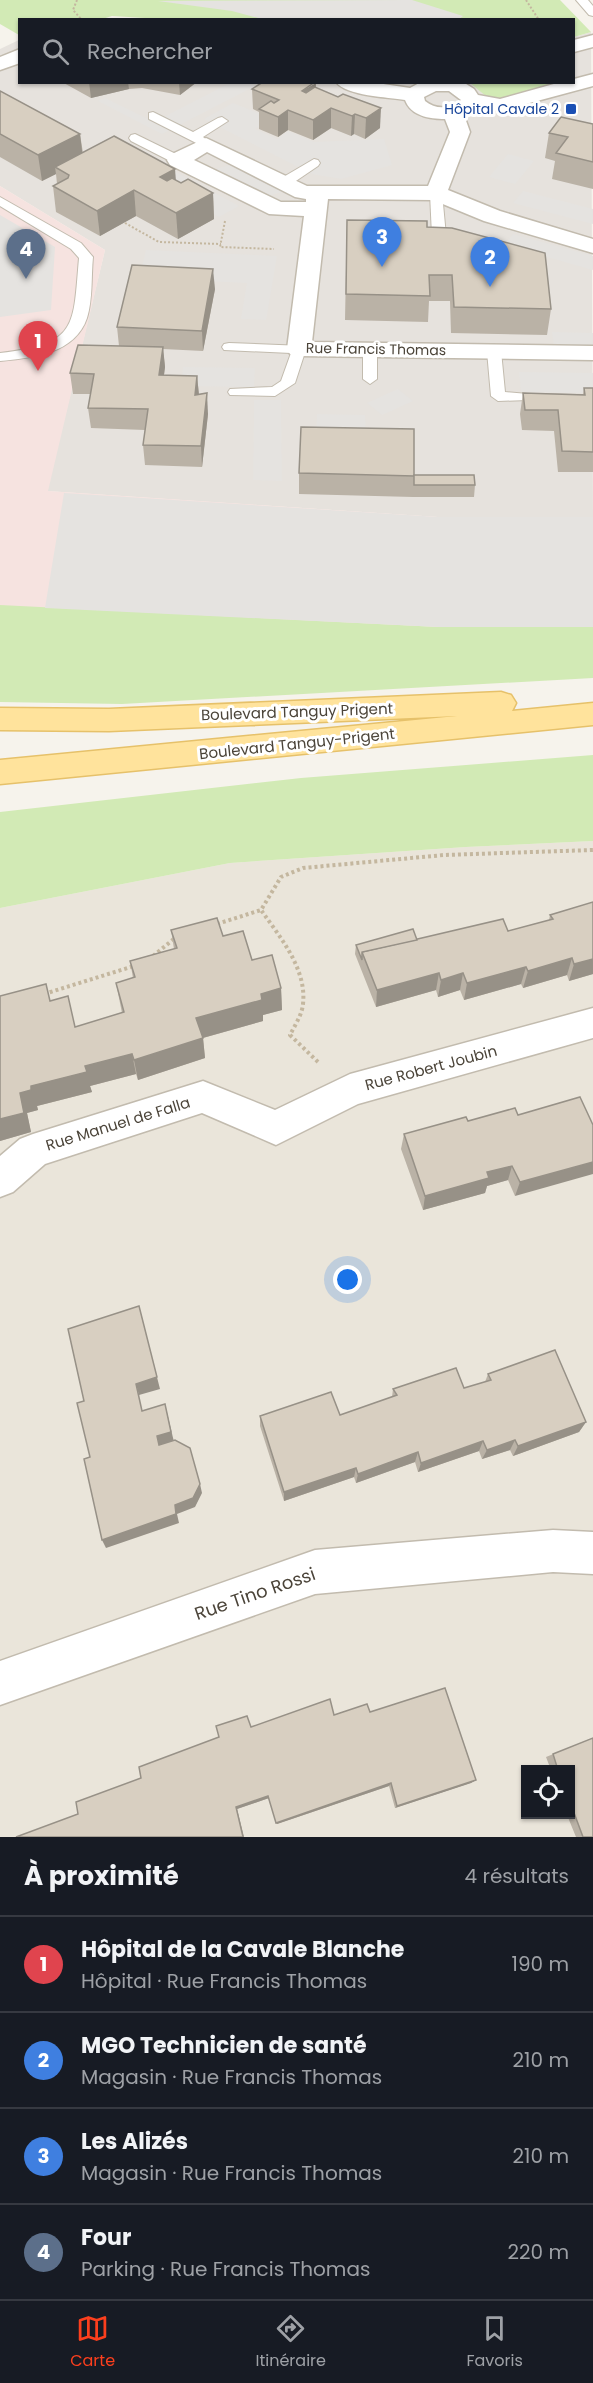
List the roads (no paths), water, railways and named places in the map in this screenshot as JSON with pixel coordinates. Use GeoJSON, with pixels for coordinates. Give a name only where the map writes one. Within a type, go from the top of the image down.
{"type":"FeatureCollection","features":[{"type":"Feature","properties":{"kind":"main road","name":"Boulevard Tanguy Prigent"},"geometry":{"type":"LineString","coordinates":[[0,719],[109,720],[593,699]]}},
{"type":"Feature","properties":{"kind":"main road","name":"Boulevard Tanguy-Prigent"},"geometry":{"type":"LineString","coordinates":[[0,772],[593,714]]}},
{"type":"Feature","properties":{"kind":"street"},"geometry":{"type":"LineString","coordinates":[[575,46],[593,41]]}},
{"type":"Feature","properties":{"kind":"street"},"geometry":{"type":"LineString","coordinates":[[0,64],[18,56]]}},
{"type":"Feature","properties":{"kind":"street"},"geometry":{"type":"LineString","coordinates":[[414,95],[429,86],[448,84],[464,90],[471,100],[500,105],[593,80]]}},
{"type":"Feature","properties":{"kind":"street"},"geometry":{"type":"LineString","coordinates":[[351,84],[414,95]]}},
{"type":"Feature","properties":{"kind":"street"},"geometry":{"type":"LineString","coordinates":[[414,95],[417,105],[424,110],[442,114],[466,108],[471,100]]}},
{"type":"Feature","properties":{"kind":"street"},"geometry":{"type":"LineString","coordinates":[[436,193],[460,132],[453,113]]}},
{"type":"Feature","properties":{"kind":"street"},"geometry":{"type":"LineString","coordinates":[[317,200],[200,141],[178,160],[277,209],[317,200],[436,193],[492,216],[593,246]]}},
{"type":"Feature","properties":{"kind":"street","name":"Rue Francis Thomas"},"geometry":{"type":"LineString","coordinates":[[317,200],[299,349],[593,353]]}},
{"type":"Feature","properties":{"kind":"street","name":"Rue Robert Joubin"},"geometry":{"type":"LineString","coordinates":[[276,1128],[350,1090],[593,1023]]}},
{"type":"Feature","properties":{"kind":"street","name":"Rue Manuel de Falla"},"geometry":{"type":"LineString","coordinates":[[0,1180],[33,1151],[203,1098],[276,1128]]}},
{"type":"Feature","properties":{"kind":"street","name":"Rue Tino Rossi"},"geometry":{"type":"LineString","coordinates":[[0,1683],[315,1572],[553,1551],[593,1553]]}},
{"type":"Feature","properties":{"kind":"lane"},"geometry":{"type":"LineString","coordinates":[[582,0],[593,13]]}},
{"type":"Feature","properties":{"kind":"lane"},"geometry":{"type":"LineString","coordinates":[[153,116],[200,141],[222,121]]}},
{"type":"Feature","properties":{"kind":"lane"},"geometry":{"type":"LineString","coordinates":[[135,138],[178,160]]}},
{"type":"Feature","properties":{"kind":"lane"},"geometry":{"type":"LineString","coordinates":[[285,182],[314,163]]}},
{"type":"Feature","properties":{"kind":"lane"},"geometry":{"type":"LineString","coordinates":[[436,193],[439,236]]}},
{"type":"Feature","properties":{"kind":"lane"},"geometry":{"type":"LineString","coordinates":[[0,201],[76,246],[86,257],[79,320],[68,337],[41,352],[0,357]]}},
{"type":"Feature","properties":{"kind":"lane"},"geometry":{"type":"LineString","coordinates":[[229,347],[299,349],[288,383],[275,391],[236,392]]}},
{"type":"Feature","properties":{"kind":"lane"},"geometry":{"type":"LineString","coordinates":[[370,350],[370,379]]}},
{"type":"Feature","properties":{"kind":"lane"},"geometry":{"type":"LineString","coordinates":[[494,351],[498,396],[523,397]]}},
{"type":"Feature","properties":{"kind":"place","name":"Hôpital Cavale 2"},"geometry":{"type":"Point","coordinates":[571,109]}},
{"type":"Feature","properties":{"kind":"place","name":"Les Alizés"},"geometry":{"type":"Point","coordinates":[382,267]}},
{"type":"Feature","properties":{"kind":"place","name":"Four"},"geometry":{"type":"Point","coordinates":[26,279]}},
{"type":"Feature","properties":{"kind":"place","name":"MGO Technicien de santé"},"geometry":{"type":"Point","coordinates":[490,287]}},
{"type":"Feature","properties":{"kind":"place","name":"Hôpital de la Cavale Blanche"},"geometry":{"type":"Point","coordinates":[38,371]}}]}
